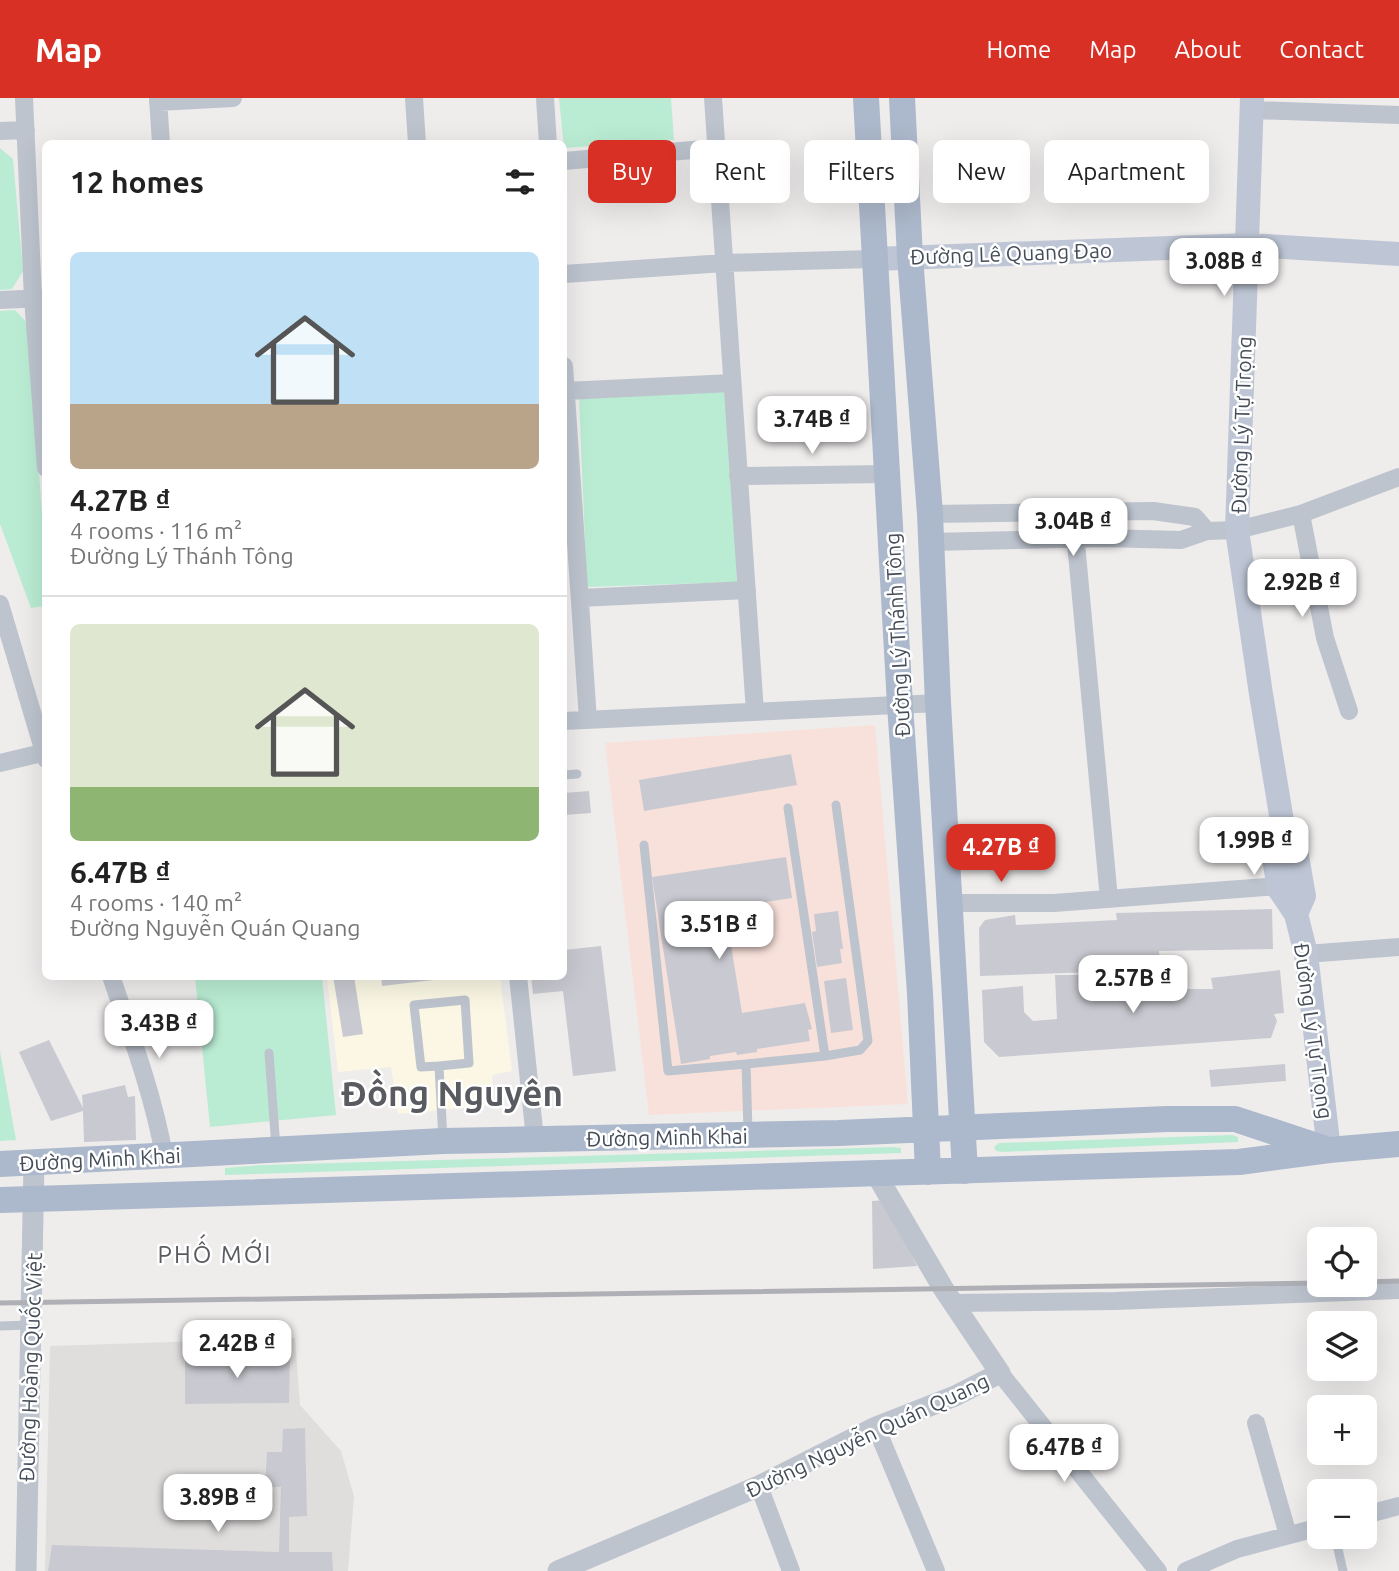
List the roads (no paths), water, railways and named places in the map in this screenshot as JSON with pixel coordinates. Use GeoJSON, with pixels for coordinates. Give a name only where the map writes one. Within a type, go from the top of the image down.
{"type":"FeatureCollection","features":[{"type":"Feature","properties":{"kind":"main road","name":"Đường Lý Thánh Tông"},"geometry":{"type":"LineString","coordinates":[[866,98],[928,1172]]}},
{"type":"Feature","properties":{"kind":"main road","name":"Đường Lý Thánh Tông"},"geometry":{"type":"LineString","coordinates":[[902,98],[910,257],[930,514],[965,1171]]}},
{"type":"Feature","properties":{"kind":"main road","name":"Đường Lý Tự Trọng"},"geometry":{"type":"LineString","coordinates":[[1252,104],[1237,530],[1284,833],[1297,856],[1304,896],[1296,914]]}},
{"type":"Feature","properties":{"kind":"main road","name":"Đường Lê Quang Đạo"},"geometry":{"type":"LineString","coordinates":[[874,260],[1249,245],[1399,254]]}},
{"type":"Feature","properties":{"kind":"main road","name":"Đường Lý Tự Trọng"},"geometry":{"type":"LineString","coordinates":[[1284,833],[1274,858],[1279,887],[1296,914],[1306,954],[1329,1150]]}},
{"type":"Feature","properties":{"kind":"main road"},"geometry":{"type":"LineString","coordinates":[[914,904],[949,903]]}},
{"type":"Feature","properties":{"kind":"main road","name":"Đường Minh Khai"},"geometry":{"type":"LineString","coordinates":[[0,1164],[443,1141],[748,1136],[1235,1119],[1329,1150]]}},
{"type":"Feature","properties":{"kind":"main road","name":"Đường Minh Khai"},"geometry":{"type":"LineString","coordinates":[[0,1200],[1239,1162],[1399,1144]]}},
{"type":"Feature","properties":{"kind":"street"},"geometry":{"type":"LineString","coordinates":[[24,98],[42,371]]}},
{"type":"Feature","properties":{"kind":"street"},"geometry":{"type":"LineString","coordinates":[[161,140],[158,100],[233,98]]}},
{"type":"Feature","properties":{"kind":"street"},"geometry":{"type":"LineString","coordinates":[[414,98],[417,140]]}},
{"type":"Feature","properties":{"kind":"street"},"geometry":{"type":"LineString","coordinates":[[545,98],[548,140]]}},
{"type":"Feature","properties":{"kind":"street"},"geometry":{"type":"LineString","coordinates":[[713,98],[716,140]]}},
{"type":"Feature","properties":{"kind":"street"},"geometry":{"type":"LineString","coordinates":[[1252,104],[1399,115]]}},
{"type":"Feature","properties":{"kind":"street"},"geometry":{"type":"LineString","coordinates":[[0,131],[26,130]]}},
{"type":"Feature","properties":{"kind":"street"},"geometry":{"type":"LineString","coordinates":[[567,161],[690,150]]}},
{"type":"Feature","properties":{"kind":"street"},"geometry":{"type":"LineString","coordinates":[[720,203],[755,712]]}},
{"type":"Feature","properties":{"kind":"street"},"geometry":{"type":"LineString","coordinates":[[567,274],[724,263],[874,260]]}},
{"type":"Feature","properties":{"kind":"street"},"geometry":{"type":"LineString","coordinates":[[0,300],[39,298]]}},
{"type":"Feature","properties":{"kind":"street"},"geometry":{"type":"LineString","coordinates":[[567,391],[732,383]]}},
{"type":"Feature","properties":{"kind":"street"},"geometry":{"type":"LineString","coordinates":[[567,419],[588,720]]}},
{"type":"Feature","properties":{"kind":"street"},"geometry":{"type":"LineString","coordinates":[[738,476],[887,474]]}},
{"type":"Feature","properties":{"kind":"street"},"geometry":{"type":"LineString","coordinates":[[931,542],[1181,540],[1207,531],[1237,530],[1301,514],[1399,477]]}},
{"type":"Feature","properties":{"kind":"street"},"geometry":{"type":"LineString","coordinates":[[1073,511],[1109,899]]}},
{"type":"Feature","properties":{"kind":"street"},"geometry":{"type":"LineString","coordinates":[[930,514],[1153,511],[1195,517],[1207,531]]}},
{"type":"Feature","properties":{"kind":"street"},"geometry":{"type":"LineString","coordinates":[[1301,514],[1325,638],[1349,712]]}},
{"type":"Feature","properties":{"kind":"street"},"geometry":{"type":"LineString","coordinates":[[580,598],[747,590]]}},
{"type":"Feature","properties":{"kind":"street"},"geometry":{"type":"LineString","coordinates":[[0,604],[42,745]]}},
{"type":"Feature","properties":{"kind":"street"},"geometry":{"type":"LineString","coordinates":[[567,722],[938,703]]}},
{"type":"Feature","properties":{"kind":"street"},"geometry":{"type":"LineString","coordinates":[[0,763],[42,756]]}},
{"type":"Feature","properties":{"kind":"street"},"geometry":{"type":"LineString","coordinates":[[949,903],[1054,903],[1279,887]]}},
{"type":"Feature","properties":{"kind":"street"},"geometry":{"type":"LineString","coordinates":[[1306,954],[1399,947]]}},
{"type":"Feature","properties":{"kind":"street"},"geometry":{"type":"LineString","coordinates":[[112,980],[156,1117],[164,1155]]}},
{"type":"Feature","properties":{"kind":"street"},"geometry":{"type":"LineString","coordinates":[[518,980],[535,1139]]}},
{"type":"Feature","properties":{"kind":"street","name":"Đường Hoàng Quốc Việt"},"geometry":{"type":"LineString","coordinates":[[26,1571],[34,1163]]}},
{"type":"Feature","properties":{"kind":"street","name":"Đường Nguyễn Quán Quang"},"geometry":{"type":"LineString","coordinates":[[558,1571],[758,1486],[876,1427],[955,1396],[1000,1373],[952,1303],[876,1174]]}},
{"type":"Feature","properties":{"kind":"street"},"geometry":{"type":"LineString","coordinates":[[952,1303],[1115,1301],[1399,1290]]}},
{"type":"Feature","properties":{"kind":"street"},"geometry":{"type":"LineString","coordinates":[[1000,1373],[1158,1571]]}},
{"type":"Feature","properties":{"kind":"street"},"geometry":{"type":"LineString","coordinates":[[1256,1423],[1288,1535]]}},
{"type":"Feature","properties":{"kind":"street"},"geometry":{"type":"LineString","coordinates":[[876,1427],[936,1571]]}},
{"type":"Feature","properties":{"kind":"street"},"geometry":{"type":"LineString","coordinates":[[758,1486],[791,1571]]}},
{"type":"Feature","properties":{"kind":"street"},"geometry":{"type":"LineString","coordinates":[[1377,1512],[1399,1506]]}},
{"type":"Feature","properties":{"kind":"street"},"geometry":{"type":"LineString","coordinates":[[1186,1571],[1237,1549],[1307,1530]]}},
{"type":"Feature","properties":{"kind":"lane"},"geometry":{"type":"LineString","coordinates":[[567,775],[577,774]]}},
{"type":"Feature","properties":{"kind":"lane"},"geometry":{"type":"LineString","coordinates":[[644,845],[668,1071],[825,1056],[860,1050],[868,1041],[836,805]]}},
{"type":"Feature","properties":{"kind":"lane"},"geometry":{"type":"LineString","coordinates":[[788,808],[825,1056]]}},
{"type":"Feature","properties":{"kind":"lane"},"geometry":{"type":"LineString","coordinates":[[465,1000],[469,1063],[439,1066],[421,1067],[414,1005],[465,1000]]}},
{"type":"Feature","properties":{"kind":"lane"},"geometry":{"type":"LineString","coordinates":[[269,1053],[276,1150]]}},
{"type":"Feature","properties":{"kind":"lane"},"geometry":{"type":"LineString","coordinates":[[746,1064],[748,1136]]}},
{"type":"Feature","properties":{"kind":"lane"},"geometry":{"type":"LineString","coordinates":[[439,1066],[443,1141]]}},
{"type":"Feature","properties":{"kind":"lane"},"geometry":{"type":"LineString","coordinates":[[0,1326],[30,1325]]}},
{"type":"Feature","properties":{"kind":"lane"},"geometry":{"type":"LineString","coordinates":[[1338,1549],[1343,1571]]}},
{"type":"Feature","properties":{"kind":"railway"},"geometry":{"type":"LineString","coordinates":[[1377,1282],[1399,1281]]}},
{"type":"Feature","properties":{"kind":"railway"},"geometry":{"type":"LineString","coordinates":[[0,1303],[1307,1283]]}},
{"type":"Feature","properties":{"kind":"district","name":"Đồng Nguyên"},"geometry":{"type":"Point","coordinates":[452,1093]}},
{"type":"Feature","properties":{"kind":"district","name":"PHỐ MỚI"},"geometry":{"type":"Point","coordinates":[215,1254]}}]}
